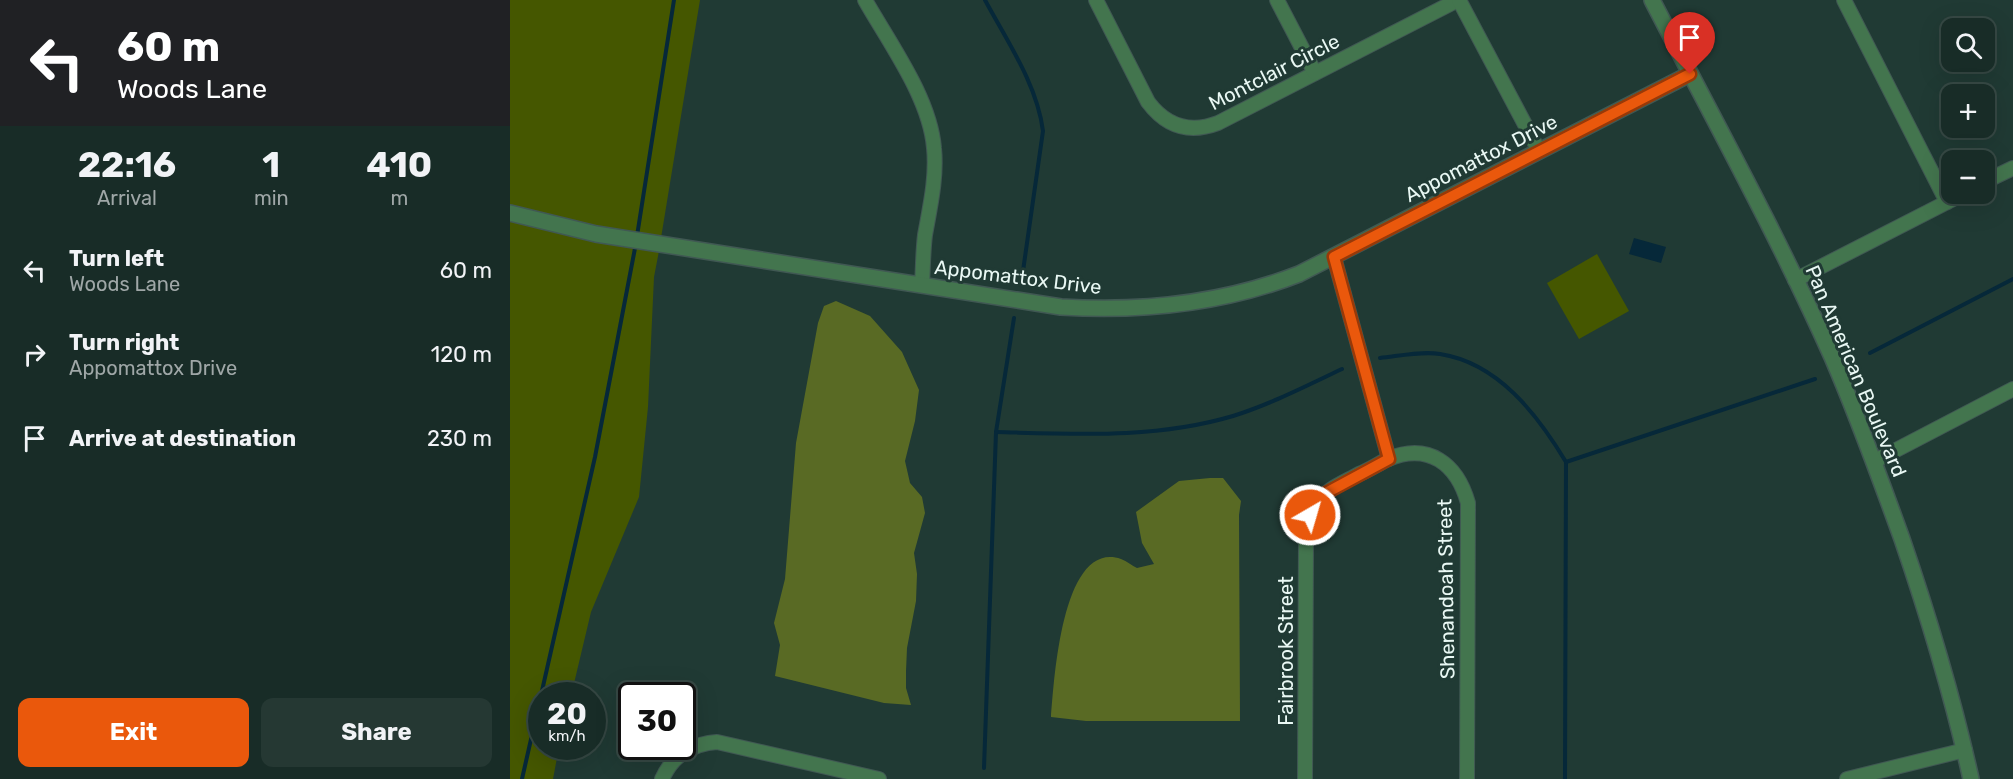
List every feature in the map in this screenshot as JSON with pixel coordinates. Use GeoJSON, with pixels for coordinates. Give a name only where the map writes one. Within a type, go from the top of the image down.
{"type":"FeatureCollection","features":[{"type":"Feature","properties":{"kind":"street"},"geometry":{"type":"LineString","coordinates":[[866,0],[919,95],[933,137],[935,166],[925,239],[922,285]]}},
{"type":"Feature","properties":{"kind":"street","name":"Montclair Circle"},"geometry":{"type":"LineString","coordinates":[[1096,0],[1148,102],[1164,119],[1179,127],[1193,129],[1218,123],[1459,0]]}},
{"type":"Feature","properties":{"kind":"street"},"geometry":{"type":"LineString","coordinates":[[1277,0],[1315,73]]}},
{"type":"Feature","properties":{"kind":"street"},"geometry":{"type":"LineString","coordinates":[[1459,0],[1539,152]]}},
{"type":"Feature","properties":{"kind":"street","name":"Pan American Boulevard"},"geometry":{"type":"LineString","coordinates":[[1652,0],[1795,280],[1832,357],[1875,460],[1936,643],[1971,779]]}},
{"type":"Feature","properties":{"kind":"street"},"geometry":{"type":"LineString","coordinates":[[1844,0],[1941,190]]}},
{"type":"Feature","properties":{"kind":"street","name":"Appomattox Drive"},"geometry":{"type":"LineString","coordinates":[[510,213],[597,234],[1061,307],[1103,310],[1194,303],[1244,293],[1299,274],[1690,74]]}},
{"type":"Feature","properties":{"kind":"street"},"geometry":{"type":"LineString","coordinates":[[1995,177],[2013,168]]}},
{"type":"Feature","properties":{"kind":"street"},"geometry":{"type":"LineString","coordinates":[[1795,280],[1943,204]]}},
{"type":"Feature","properties":{"kind":"street"},"geometry":{"type":"LineString","coordinates":[[1334,257],[1389,459]]}},
{"type":"Feature","properties":{"kind":"street"},"geometry":{"type":"LineString","coordinates":[[1875,460],[2013,389]]}},
{"type":"Feature","properties":{"kind":"street","name":"Shenandoah Street"},"geometry":{"type":"LineString","coordinates":[[1389,459],[1417,454],[1442,461],[1459,478],[1468,503],[1467,779]]}},
{"type":"Feature","properties":{"kind":"street","name":"Fairbrook Street"},"geometry":{"type":"LineString","coordinates":[[1305,779],[1307,526],[1313,507],[1326,493],[1389,459]]}},
{"type":"Feature","properties":{"kind":"street"},"geometry":{"type":"LineString","coordinates":[[662,779],[670,764],[685,750],[704,743],[717,742],[879,779]]}},
{"type":"Feature","properties":{"kind":"street"},"geometry":{"type":"LineString","coordinates":[[1847,779],[1965,750]]}},
{"type":"Feature","properties":{"kind":"green space"},"geometry":{"type":"Polygon","coordinates":[[[510,0],[700,0],[661,238],[597,228],[510,206],[510,0]]]}},
{"type":"Feature","properties":{"kind":"green space"},"geometry":{"type":"Polygon","coordinates":[[[510,219],[659,251],[654,277],[648,407],[639,497],[591,612],[574,682],[528,682],[528,760],[557,760],[553,779],[510,779],[510,219]]]}},
{"type":"Feature","properties":{"kind":"green space"},"geometry":{"type":"Polygon","coordinates":[[[1597,254],[1629,311],[1579,339],[1547,283],[1597,254]]]}},
{"type":"Feature","properties":{"kind":"green space"},"geometry":{"type":"Polygon","coordinates":[[[836,301],[870,316],[902,352],[919,390],[915,421],[905,461],[910,483],[922,497],[925,513],[914,553],[917,574],[916,601],[907,648],[906,688],[911,705],[884,703],[775,676],[780,645],[774,623],[785,579],[796,443],[818,323],[824,306],[836,301]]]}},
{"type":"Feature","properties":{"kind":"green space"},"geometry":{"type":"Polygon","coordinates":[[[1223,478],[1241,501],[1239,515],[1240,721],[1086,721],[1051,717],[1059,647],[1065,618],[1073,592],[1085,571],[1101,559],[1121,559],[1137,568],[1154,564],[1142,543],[1136,512],[1179,481],[1223,478]]]}},
{"type":"Feature","properties":{"kind":"water"},"geometry":{"type":"Polygon","coordinates":[[[1634,238],[1666,247],[1661,263],[1629,254],[1634,238]]]}},
{"type":"Feature","properties":{"kind":"waterway"},"geometry":{"type":"LineString","coordinates":[[637,236],[674,0]]}},
{"type":"Feature","properties":{"kind":"waterway"},"geometry":{"type":"LineString","coordinates":[[985,0],[1028,80],[1040,114],[1043,131],[1022,278]]}},
{"type":"Feature","properties":{"kind":"waterway"},"geometry":{"type":"LineString","coordinates":[[522,779],[595,457],[636,243]]}},
{"type":"Feature","properties":{"kind":"waterway"},"geometry":{"type":"LineString","coordinates":[[1870,353],[2013,279]]}},
{"type":"Feature","properties":{"kind":"waterway"},"geometry":{"type":"LineString","coordinates":[[984,768],[996,432],[1014,318]]}},
{"type":"Feature","properties":{"kind":"waterway"},"geometry":{"type":"LineString","coordinates":[[1380,358],[1433,353],[1461,359],[1480,368],[1498,379],[1529,409],[1566,462],[1565,779]]}},
{"type":"Feature","properties":{"kind":"waterway"},"geometry":{"type":"LineString","coordinates":[[996,432],[1056,434],[1145,432],[1204,423],[1261,406],[1342,369]]}},
{"type":"Feature","properties":{"kind":"waterway"},"geometry":{"type":"LineString","coordinates":[[1566,462],[1815,379]]}},
{"type":"Feature","properties":{"kind":"route"},"geometry":{"type":"LineString","coordinates":[[1310,515],[1313,507],[1326,493],[1389,459],[1334,257],[1690,74]]}}]}
